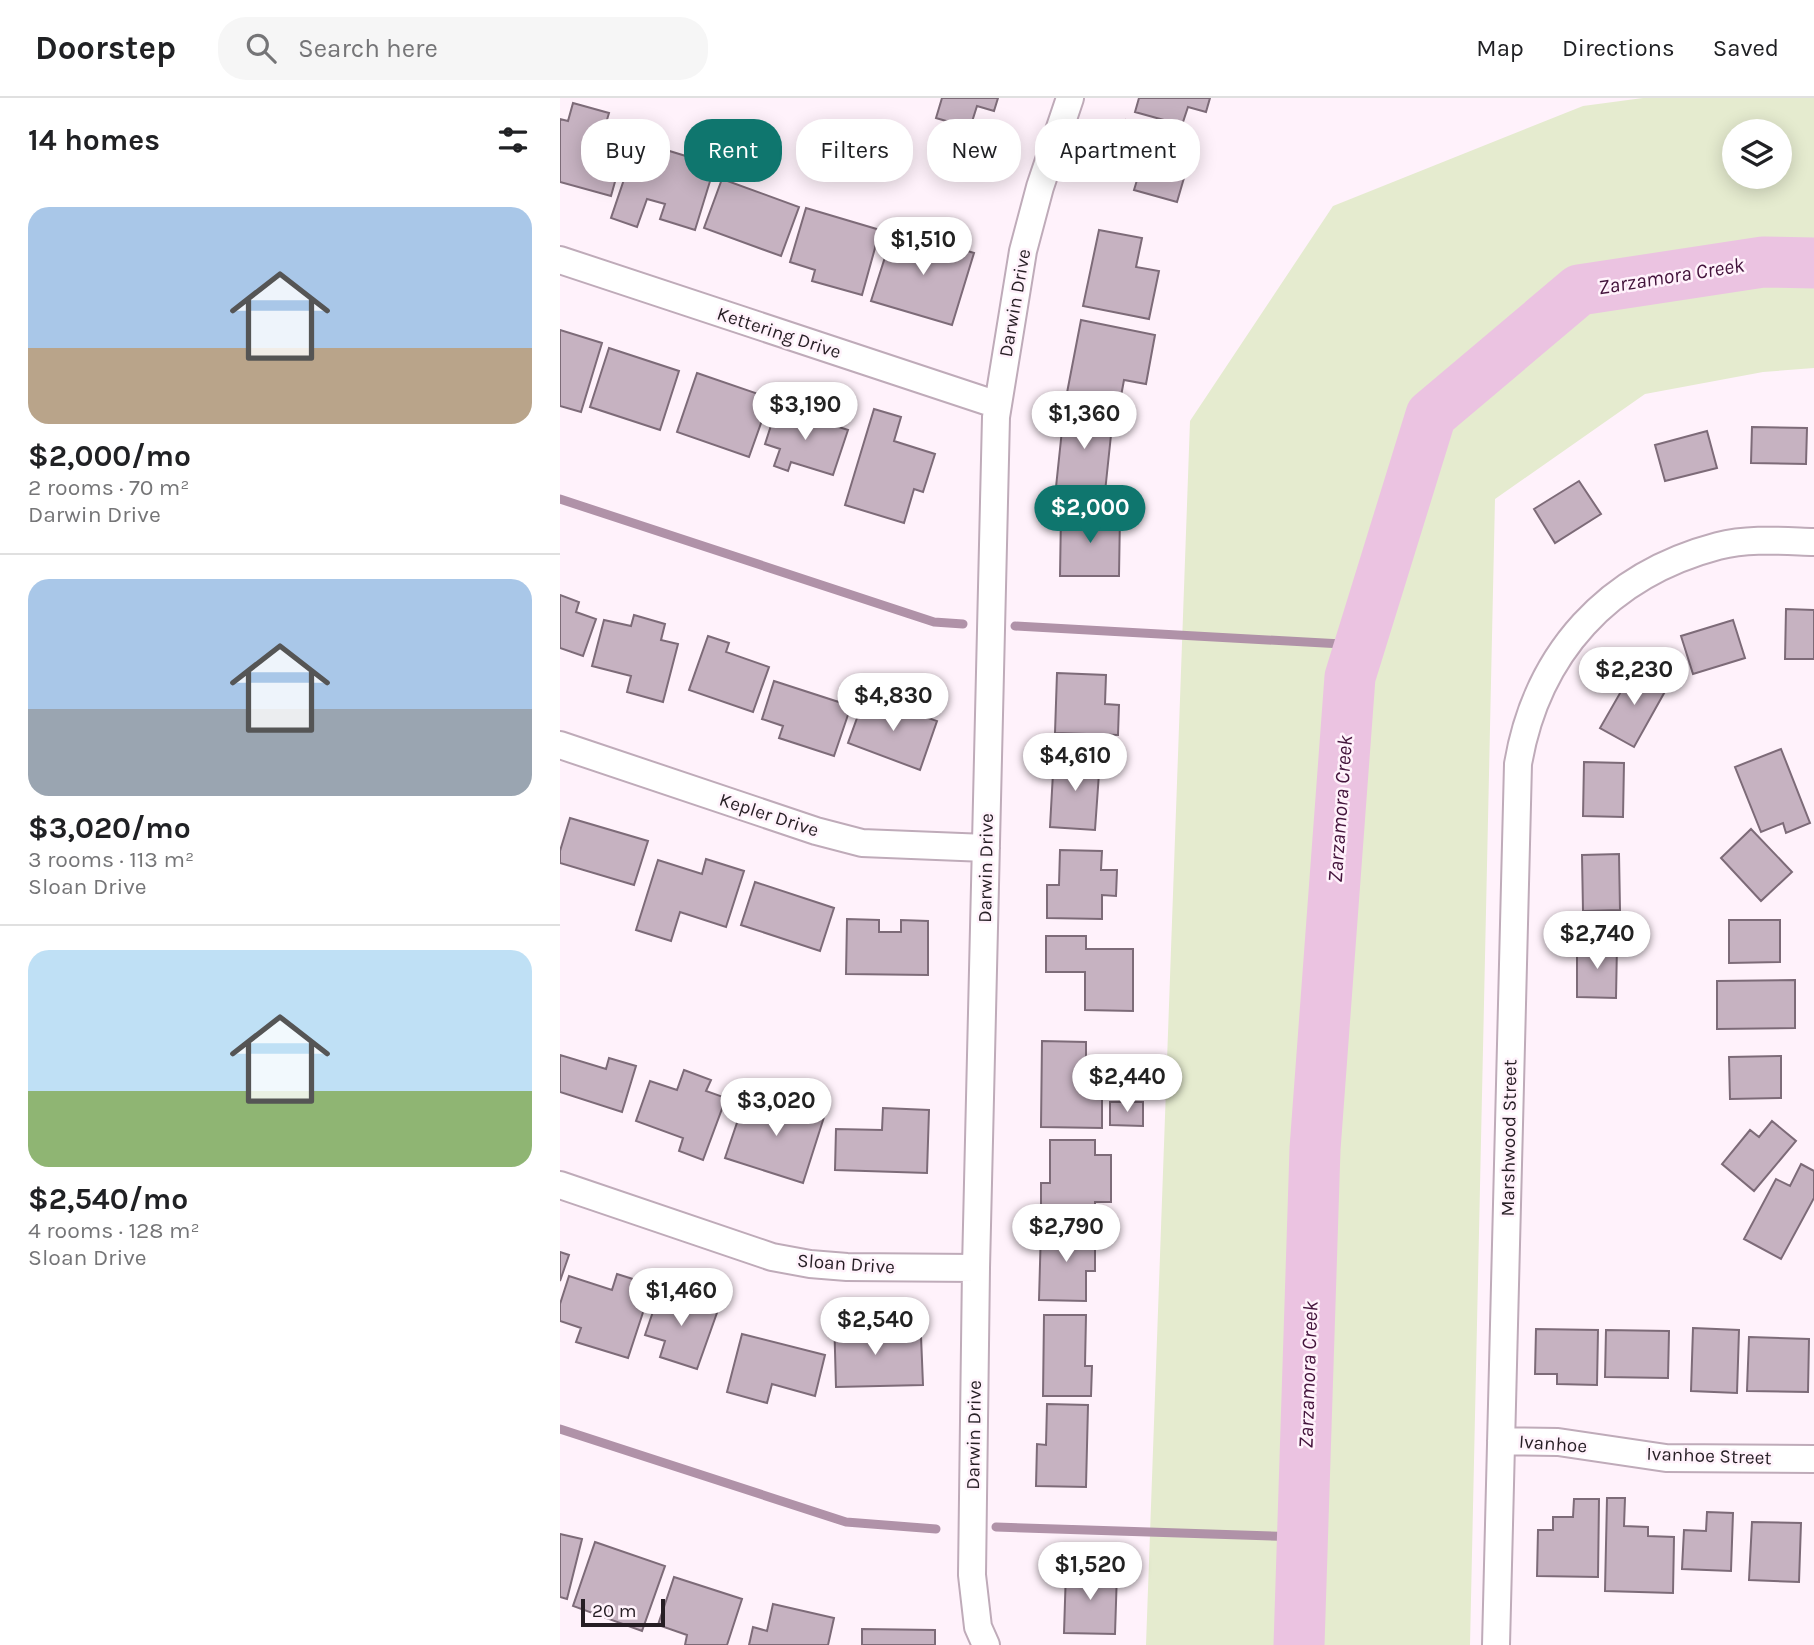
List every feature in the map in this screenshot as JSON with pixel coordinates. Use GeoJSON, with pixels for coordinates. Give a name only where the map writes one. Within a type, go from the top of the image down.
{"type":"FeatureCollection","features":[{"type":"Feature","properties":{"kind":"street","name":"Darwin Drive"},"geometry":{"type":"LineString","coordinates":[[986,1645],[978,1627],[972,1575],[976,1268],[998,405],[1023,251],[1040,187],[1070,98]]}},
{"type":"Feature","properties":{"kind":"street","name":"Kettering Drive"},"geometry":{"type":"LineString","coordinates":[[560,260],[998,405]]}},
{"type":"Feature","properties":{"kind":"street","name":"Marshwood Street"},"geometry":{"type":"LineString","coordinates":[[1496,1645],[1518,764],[1522,738],[1540,687],[1568,643],[1614,594],[1649,573],[1720,545],[1754,541],[1814,542]]}},
{"type":"Feature","properties":{"kind":"street","name":"Kepler Drive"},"geometry":{"type":"LineString","coordinates":[[560,744],[816,831],[862,843],[986,848]]}},
{"type":"Feature","properties":{"kind":"street","name":"Sloan Drive"},"geometry":{"type":"LineString","coordinates":[[560,1185],[772,1257],[847,1267],[976,1268]]}},
{"type":"Feature","properties":{"kind":"street","name":"Ivanhoe"},"geometry":{"type":"LineString","coordinates":[[1501,1441],[1558,1442],[1604,1449]]}},
{"type":"Feature","properties":{"kind":"street","name":"Ivanhoe Street"},"geometry":{"type":"LineString","coordinates":[[1604,1449],[1666,1458],[1814,1459]]}},
{"type":"Feature","properties":{"kind":"green space"},"geometry":{"type":"Polygon","coordinates":[[[1643,98],[1814,98],[1814,368],[1763,372],[1645,394],[1495,499],[1470,1645],[1146,1645],[1190,421],[1333,206],[1583,106],[1643,98]]]}},
{"type":"Feature","properties":{"kind":"building"},"geometry":{"type":"Polygon","coordinates":[[[942,98],[998,98],[994,111],[977,106],[973,119],[936,118],[942,98]]]}},
{"type":"Feature","properties":{"kind":"building"},"geometry":{"type":"Polygon","coordinates":[[[1139,98],[1210,98],[1206,112],[1188,107],[1184,119],[1160,119],[1135,112],[1139,98]]]}},
{"type":"Feature","properties":{"kind":"building"},"geometry":{"type":"Polygon","coordinates":[[[573,103],[609,113],[607,119],[581,119],[581,182],[615,182],[611,196],[560,182],[560,119],[568,121],[573,103]]]}},
{"type":"Feature","properties":{"kind":"building"},"geometry":{"type":"Polygon","coordinates":[[[670,151],[684,155],[684,182],[710,182],[695,230],[660,219],[665,204],[647,199],[637,227],[611,218],[623,182],[670,182],[670,151]]]}},
{"type":"Feature","properties":{"kind":"building"},"geometry":{"type":"Polygon","coordinates":[[[721,182],[730,182],[799,207],[781,256],[704,228],[721,182]]]}},
{"type":"Feature","properties":{"kind":"building"},"geometry":{"type":"Polygon","coordinates":[[[1136,182],[1183,182],[1177,202],[1134,190],[1136,182]]]}},
{"type":"Feature","properties":{"kind":"building"},"geometry":{"type":"Polygon","coordinates":[[[806,208],[880,230],[862,295],[812,281],[815,270],[790,262],[806,208]]]}},
{"type":"Feature","properties":{"kind":"building"},"geometry":{"type":"Polygon","coordinates":[[[894,229],[974,253],[952,325],[871,301],[894,229]]]}},
{"type":"Feature","properties":{"kind":"building"},"geometry":{"type":"Polygon","coordinates":[[[1099,230],[1142,238],[1136,267],[1159,271],[1149,319],[1083,306],[1099,230]]]}},
{"type":"Feature","properties":{"kind":"building"},"geometry":{"type":"Polygon","coordinates":[[[1081,320],[1155,335],[1146,384],[1124,380],[1119,407],[1066,398],[1081,320]]]}},
{"type":"Feature","properties":{"kind":"building"},"geometry":{"type":"Polygon","coordinates":[[[560,330],[602,343],[581,412],[560,406],[560,330]]]}},
{"type":"Feature","properties":{"kind":"building"},"geometry":{"type":"Polygon","coordinates":[[[609,348],[679,371],[660,430],[590,407],[609,348]]]}},
{"type":"Feature","properties":{"kind":"building"},"geometry":{"type":"Polygon","coordinates":[[[697,373],[770,398],[749,457],[677,432],[697,373]]]}},
{"type":"Feature","properties":{"kind":"building"},"geometry":{"type":"Polygon","coordinates":[[[777,407],[848,430],[833,475],[791,462],[788,471],[774,466],[780,449],[765,444],[777,407]]]}},
{"type":"Feature","properties":{"kind":"building"},"geometry":{"type":"Polygon","coordinates":[[[874,409],[901,417],[894,441],[935,454],[923,492],[914,489],[904,523],[845,505],[874,409]]]}},
{"type":"Feature","properties":{"kind":"building"},"geometry":{"type":"Polygon","coordinates":[[[1064,411],[1113,416],[1105,492],[1056,487],[1064,411]]]}},
{"type":"Feature","properties":{"kind":"building"},"geometry":{"type":"Polygon","coordinates":[[[1752,427],[1807,428],[1806,464],[1751,463],[1752,427]]]}},
{"type":"Feature","properties":{"kind":"building"},"geometry":{"type":"Polygon","coordinates":[[[1707,431],[1717,468],[1665,481],[1655,445],[1707,431]]]}},
{"type":"Feature","properties":{"kind":"building"},"geometry":{"type":"Polygon","coordinates":[[[1579,481],[1601,514],[1555,543],[1534,509],[1579,481]]]}},
{"type":"Feature","properties":{"kind":"building"},"geometry":{"type":"Polygon","coordinates":[[[1061,514],[1120,514],[1119,576],[1060,576],[1061,514]]]}},
{"type":"Feature","properties":{"kind":"building"},"geometry":{"type":"Polygon","coordinates":[[[560,595],[579,602],[576,612],[596,619],[583,656],[560,648],[560,595]]]}},
{"type":"Feature","properties":{"kind":"building"},"geometry":{"type":"Polygon","coordinates":[[[1786,609],[1814,610],[1814,659],[1785,659],[1786,609]]]}},
{"type":"Feature","properties":{"kind":"building"},"geometry":{"type":"Polygon","coordinates":[[[634,615],[665,624],[661,640],[678,644],[663,702],[627,692],[631,676],[592,666],[604,620],[631,626],[634,615]]]}},
{"type":"Feature","properties":{"kind":"building"},"geometry":{"type":"Polygon","coordinates":[[[1733,620],[1745,658],[1693,674],[1681,636],[1733,620]]]}},
{"type":"Feature","properties":{"kind":"building"},"geometry":{"type":"Polygon","coordinates":[[[708,636],[729,643],[726,652],[769,667],[753,712],[689,690],[708,636]]]}},
{"type":"Feature","properties":{"kind":"building"},"geometry":{"type":"Polygon","coordinates":[[[1635,667],[1668,686],[1634,747],[1600,728],[1635,667]]]}},
{"type":"Feature","properties":{"kind":"building"},"geometry":{"type":"Polygon","coordinates":[[[1057,673],[1106,675],[1105,704],[1119,705],[1118,735],[1055,733],[1057,673]]]}},
{"type":"Feature","properties":{"kind":"building"},"geometry":{"type":"Polygon","coordinates":[[[774,681],[851,706],[834,756],[779,738],[783,726],[762,719],[774,681]]]}},
{"type":"Feature","properties":{"kind":"building"},"geometry":{"type":"Polygon","coordinates":[[[865,696],[937,721],[920,770],[848,743],[865,696]]]}},
{"type":"Feature","properties":{"kind":"building"},"geometry":{"type":"Polygon","coordinates":[[[1781,749],[1810,823],[1786,833],[1783,823],[1761,832],[1735,767],[1781,749]]]}},
{"type":"Feature","properties":{"kind":"building"},"geometry":{"type":"Polygon","coordinates":[[[1054,755],[1100,759],[1095,830],[1050,827],[1054,755]]]}},
{"type":"Feature","properties":{"kind":"building"},"geometry":{"type":"Polygon","coordinates":[[[1584,762],[1624,763],[1623,817],[1583,816],[1584,762]]]}},
{"type":"Feature","properties":{"kind":"building"},"geometry":{"type":"Polygon","coordinates":[[[570,818],[648,841],[634,885],[560,863],[560,851],[570,818]]]}},
{"type":"Feature","properties":{"kind":"building"},"geometry":{"type":"Polygon","coordinates":[[[1751,829],[1792,872],[1761,901],[1721,858],[1751,829]]]}},
{"type":"Feature","properties":{"kind":"building"},"geometry":{"type":"Polygon","coordinates":[[[1060,850],[1102,851],[1101,870],[1117,870],[1116,896],[1102,895],[1102,919],[1047,918],[1047,885],[1059,885],[1060,850]]]}},
{"type":"Feature","properties":{"kind":"building"},"geometry":{"type":"Polygon","coordinates":[[[1619,854],[1620,910],[1583,911],[1582,855],[1619,854]]]}},
{"type":"Feature","properties":{"kind":"building"},"geometry":{"type":"Polygon","coordinates":[[[706,859],[744,871],[726,927],[680,912],[671,941],[636,930],[658,860],[702,874],[706,859]]]}},
{"type":"Feature","properties":{"kind":"building"},"geometry":{"type":"Polygon","coordinates":[[[755,882],[834,908],[820,951],[741,925],[755,882]]]}},
{"type":"Feature","properties":{"kind":"building"},"geometry":{"type":"Polygon","coordinates":[[[847,919],[879,920],[879,932],[901,932],[901,920],[928,921],[928,975],[846,974],[847,919]]]}},
{"type":"Feature","properties":{"kind":"building"},"geometry":{"type":"Polygon","coordinates":[[[1729,920],[1780,920],[1780,962],[1729,963],[1729,920]]]}},
{"type":"Feature","properties":{"kind":"building"},"geometry":{"type":"Polygon","coordinates":[[[1046,936],[1086,936],[1086,949],[1133,949],[1133,1011],[1085,1010],[1085,972],[1046,972],[1046,936]]]}},
{"type":"Feature","properties":{"kind":"building"},"geometry":{"type":"Polygon","coordinates":[[[1577,944],[1617,945],[1616,998],[1577,997],[1577,944]]]}},
{"type":"Feature","properties":{"kind":"building"},"geometry":{"type":"Polygon","coordinates":[[[1795,980],[1795,1028],[1717,1029],[1717,981],[1795,980]]]}},
{"type":"Feature","properties":{"kind":"building"},"geometry":{"type":"Polygon","coordinates":[[[1042,1041],[1086,1042],[1086,1093],[1102,1093],[1102,1128],[1041,1127],[1042,1041]]]}},
{"type":"Feature","properties":{"kind":"building"},"geometry":{"type":"Polygon","coordinates":[[[560,1055],[606,1069],[609,1058],[636,1066],[622,1112],[560,1092],[560,1055]]]}},
{"type":"Feature","properties":{"kind":"building"},"geometry":{"type":"Polygon","coordinates":[[[1781,1056],[1781,1098],[1730,1099],[1729,1057],[1781,1056]]]}},
{"type":"Feature","properties":{"kind":"building"},"geometry":{"type":"Polygon","coordinates":[[[684,1070],[711,1080],[706,1091],[726,1098],[703,1160],[679,1151],[683,1138],[636,1121],[650,1081],[677,1090],[684,1070]]]}},
{"type":"Feature","properties":{"kind":"building"},"geometry":{"type":"Polygon","coordinates":[[[761,1094],[825,1114],[803,1183],[725,1158],[742,1108],[756,1112],[761,1094]]]}},
{"type":"Feature","properties":{"kind":"building"},"geometry":{"type":"Polygon","coordinates":[[[1110,1102],[1143,1102],[1143,1126],[1110,1125],[1110,1102]]]}},
{"type":"Feature","properties":{"kind":"building"},"geometry":{"type":"Polygon","coordinates":[[[883,1108],[929,1110],[927,1173],[835,1170],[836,1129],[882,1130],[883,1108]]]}},
{"type":"Feature","properties":{"kind":"building"},"geometry":{"type":"Polygon","coordinates":[[[1772,1121],[1796,1141],[1754,1191],[1722,1164],[1750,1130],[1759,1137],[1772,1121]]]}},
{"type":"Feature","properties":{"kind":"building"},"geometry":{"type":"Polygon","coordinates":[[[1050,1140],[1095,1140],[1095,1155],[1111,1155],[1111,1202],[1095,1202],[1095,1213],[1041,1213],[1041,1183],[1050,1183],[1050,1140]]]}},
{"type":"Feature","properties":{"kind":"building"},"geometry":{"type":"Polygon","coordinates":[[[1801,1164],[1814,1171],[1814,1198],[1781,1259],[1744,1239],[1776,1179],[1790,1186],[1801,1164]]]}},
{"type":"Feature","properties":{"kind":"building"},"geometry":{"type":"Polygon","coordinates":[[[1041,1229],[1095,1230],[1095,1271],[1086,1271],[1086,1301],[1039,1300],[1041,1229]]]}},
{"type":"Feature","properties":{"kind":"building"},"geometry":{"type":"Polygon","coordinates":[[[560,1252],[569,1255],[560,1281],[560,1252]]]}},
{"type":"Feature","properties":{"kind":"building"},"geometry":{"type":"Polygon","coordinates":[[[617,1274],[652,1285],[628,1358],[576,1342],[581,1328],[560,1321],[560,1304],[569,1276],[612,1290],[617,1274]]]}},
{"type":"Feature","properties":{"kind":"building"},"geometry":{"type":"Polygon","coordinates":[[[660,1291],[718,1310],[697,1369],[660,1357],[665,1341],[645,1335],[660,1291]]]}},
{"type":"Feature","properties":{"kind":"building"},"geometry":{"type":"Polygon","coordinates":[[[861,1314],[861,1337],[921,1336],[923,1385],[836,1387],[834,1315],[861,1314]]]}},
{"type":"Feature","properties":{"kind":"building"},"geometry":{"type":"Polygon","coordinates":[[[1044,1315],[1086,1315],[1085,1366],[1092,1366],[1091,1396],[1043,1396],[1044,1315]]]}},
{"type":"Feature","properties":{"kind":"building"},"geometry":{"type":"Polygon","coordinates":[[[1693,1328],[1739,1330],[1737,1393],[1691,1391],[1693,1328]]]}},
{"type":"Feature","properties":{"kind":"building"},"geometry":{"type":"Polygon","coordinates":[[[1536,1329],[1598,1330],[1597,1385],[1557,1384],[1557,1374],[1535,1374],[1536,1329]]]}},
{"type":"Feature","properties":{"kind":"building"},"geometry":{"type":"Polygon","coordinates":[[[1606,1330],[1669,1331],[1668,1378],[1605,1377],[1606,1330]]]}},
{"type":"Feature","properties":{"kind":"building"},"geometry":{"type":"Polygon","coordinates":[[[742,1334],[825,1355],[815,1396],[772,1384],[767,1403],[727,1392],[742,1334]]]}},
{"type":"Feature","properties":{"kind":"building"},"geometry":{"type":"Polygon","coordinates":[[[1749,1337],[1809,1339],[1808,1392],[1747,1391],[1749,1337]]]}},
{"type":"Feature","properties":{"kind":"building"},"geometry":{"type":"Polygon","coordinates":[[[1047,1404],[1088,1405],[1086,1487],[1036,1486],[1037,1444],[1046,1445],[1047,1404]]]}},
{"type":"Feature","properties":{"kind":"building"},"geometry":{"type":"Polygon","coordinates":[[[1607,1498],[1625,1498],[1624,1526],[1648,1527],[1648,1536],[1674,1537],[1673,1593],[1605,1591],[1607,1498]]]}},
{"type":"Feature","properties":{"kind":"building"},"geometry":{"type":"Polygon","coordinates":[[[1574,1499],[1599,1499],[1598,1577],[1537,1576],[1538,1530],[1553,1530],[1553,1517],[1573,1517],[1574,1499]]]}},
{"type":"Feature","properties":{"kind":"building"},"geometry":{"type":"Polygon","coordinates":[[[1707,1512],[1733,1513],[1731,1571],[1682,1569],[1684,1530],[1706,1531],[1707,1512]]]}},
{"type":"Feature","properties":{"kind":"building"},"geometry":{"type":"Polygon","coordinates":[[[1752,1522],[1801,1523],[1799,1582],[1749,1580],[1752,1522]]]}},
{"type":"Feature","properties":{"kind":"building"},"geometry":{"type":"Polygon","coordinates":[[[560,1534],[582,1539],[567,1599],[560,1597],[560,1534]]]}},
{"type":"Feature","properties":{"kind":"building"},"geometry":{"type":"Polygon","coordinates":[[[595,1542],[665,1566],[642,1631],[573,1606],[595,1542]]]}},
{"type":"Feature","properties":{"kind":"building"},"geometry":{"type":"Polygon","coordinates":[[[1066,1570],[1117,1572],[1115,1634],[1064,1633],[1066,1570]]]}},
{"type":"Feature","properties":{"kind":"building"},"geometry":{"type":"Polygon","coordinates":[[[674,1577],[742,1599],[727,1645],[685,1645],[687,1635],[658,1625],[674,1577]]]}},
{"type":"Feature","properties":{"kind":"building"},"geometry":{"type":"Polygon","coordinates":[[[773,1604],[834,1618],[828,1645],[749,1645],[753,1627],[767,1631],[773,1604]]]}},
{"type":"Feature","properties":{"kind":"building"},"geometry":{"type":"Polygon","coordinates":[[[862,1629],[935,1630],[935,1645],[862,1645],[862,1629]]]}},
{"type":"Feature","properties":{"kind":"waterway","name":"Zarzamora Creek"},"geometry":{"type":"LineString","coordinates":[[1299,1645],[1315,1149],[1350,677],[1431,415],[1579,290],[1763,262],[1814,263]]}},
{"type":"Feature","properties":{"kind":"waterway"},"geometry":{"type":"LineString","coordinates":[[560,499],[934,622],[963,624]]}},
{"type":"Feature","properties":{"kind":"waterway"},"geometry":{"type":"LineString","coordinates":[[1015,626],[1360,645]]}},
{"type":"Feature","properties":{"kind":"waterway"},"geometry":{"type":"LineString","coordinates":[[560,1429],[846,1522],[936,1529]]}},
{"type":"Feature","properties":{"kind":"waterway"},"geometry":{"type":"LineString","coordinates":[[996,1527],[1303,1537]]}}]}
